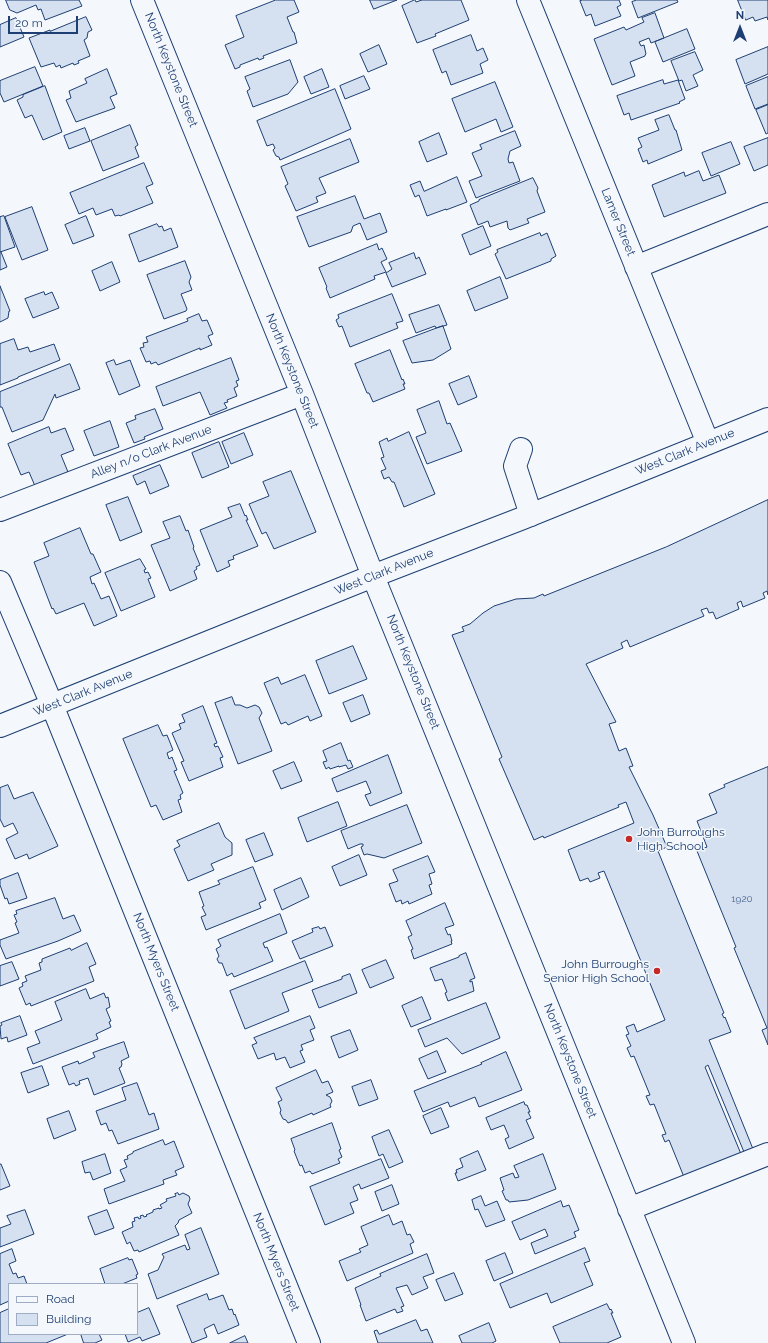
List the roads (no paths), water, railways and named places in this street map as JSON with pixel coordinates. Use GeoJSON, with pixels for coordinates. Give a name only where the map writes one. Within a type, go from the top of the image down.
{"type":"FeatureCollection","features":[{"type":"Feature","properties":{"kind":"street","name":"North Keystone Street"},"geometry":{"type":"LineString","coordinates":[[142,0],[302,394],[373,576],[684,1343]]}},
{"type":"Feature","properties":{"kind":"street","name":"Lamer Street"},"geometry":{"type":"LineString","coordinates":[[528,0],[708,443]]}},
{"type":"Feature","properties":{"kind":"street"},"geometry":{"type":"LineString","coordinates":[[636,267],[768,214]]}},
{"type":"Feature","properties":{"kind":"street","name":"Alley n/o Clark Avenue"},"geometry":{"type":"LineString","coordinates":[[0,510],[302,394]]}},
{"type":"Feature","properties":{"kind":"street","name":"West Clark Avenue"},"geometry":{"type":"LineString","coordinates":[[0,726],[768,419]]}},
{"type":"Feature","properties":{"kind":"street"},"geometry":{"type":"LineString","coordinates":[[521,449],[515,466],[531,515]]}},
{"type":"Feature","properties":{"kind":"street","name":"North Myers Street"},"geometry":{"type":"LineString","coordinates":[[0,582],[52,705],[309,1343]]}},
{"type":"Feature","properties":{"kind":"street"},"geometry":{"type":"LineString","coordinates":[[630,1209],[768,1154]]}},
{"type":"Feature","properties":{"kind":"place","name":"John Burroughs High School"},"geometry":{"type":"Point","coordinates":[629,839]}},
{"type":"Feature","properties":{"kind":"place","name":"John Burroughs Senior High School"},"geometry":{"type":"Point","coordinates":[657,971]}}]}
